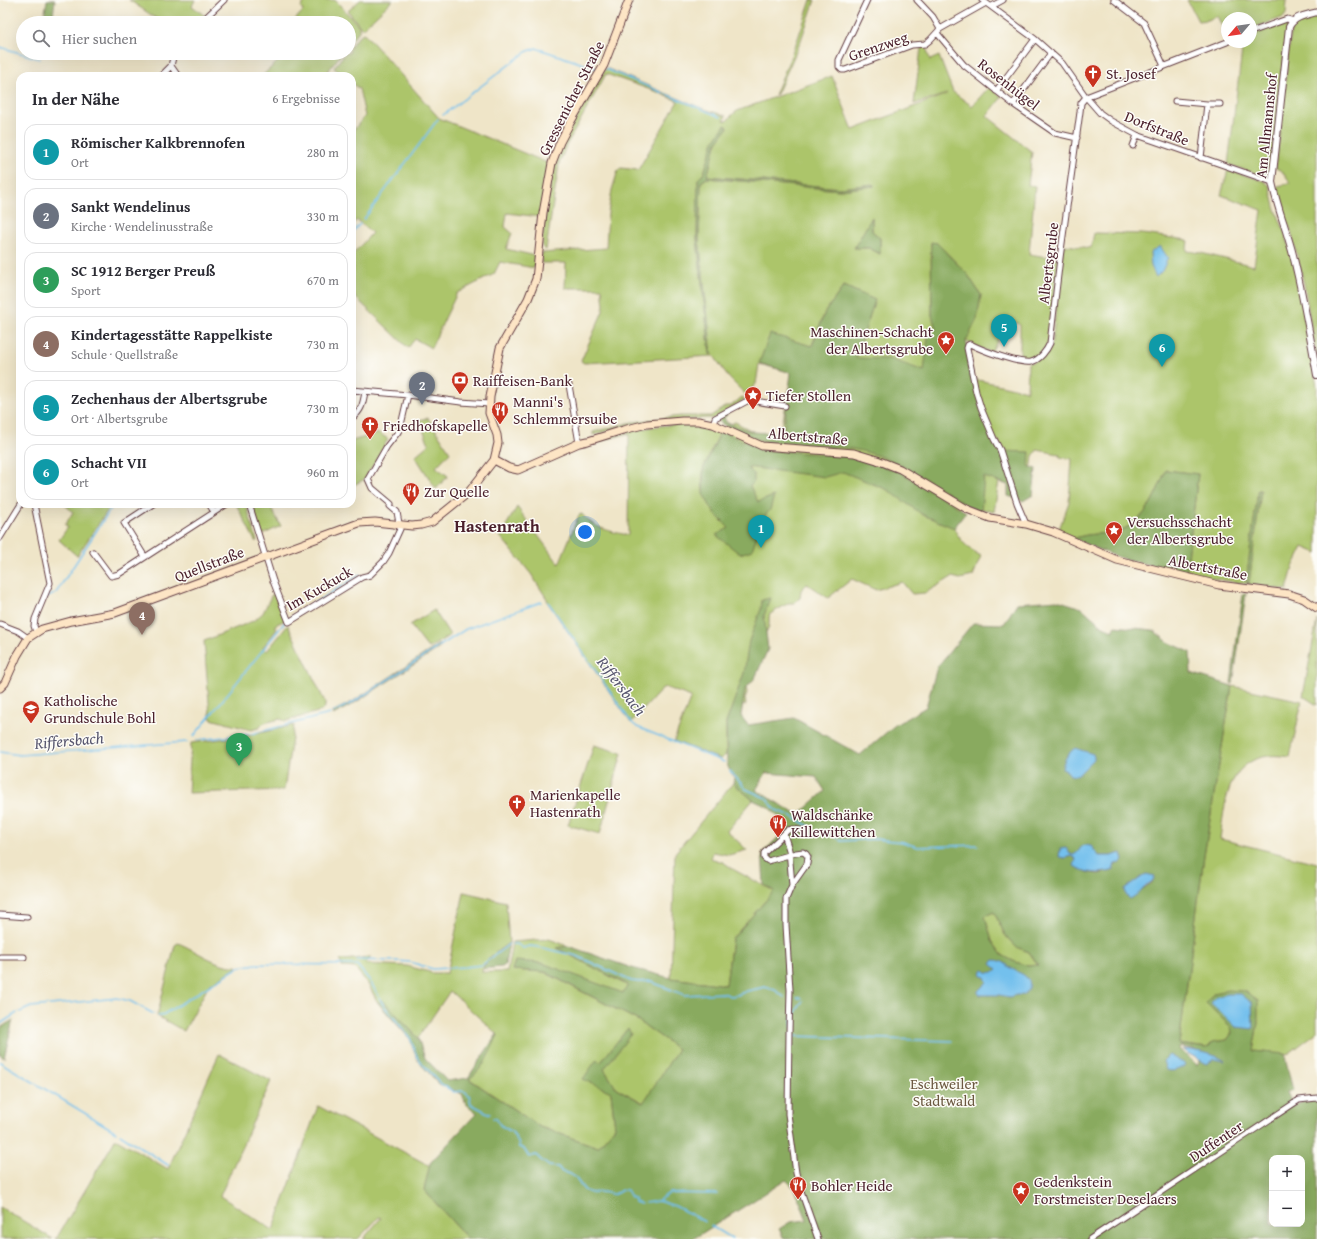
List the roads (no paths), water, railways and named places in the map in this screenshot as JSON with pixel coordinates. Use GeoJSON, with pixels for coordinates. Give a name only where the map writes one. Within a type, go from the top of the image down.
{"type":"FeatureCollection","features":[{"type":"Feature","properties":{"kind":"main road","name":"Gressenicher Straße"},"geometry":{"type":"LineString","coordinates":[[494,460],[498,439],[489,413],[489,404],[500,348],[528,299],[536,279],[543,213],[552,163],[560,142],[599,75],[629,0]]}},
{"type":"Feature","properties":{"kind":"main road","name":"Albertstraße"},"geometry":{"type":"LineString","coordinates":[[494,460],[509,468],[518,470],[579,443],[623,430],[648,424],[698,421],[713,424],[762,446],[854,453],[900,469],[968,509],[990,518],[1026,524],[1053,532],[1117,560],[1219,585],[1289,594],[1304,599],[1317,608]]}},
{"type":"Feature","properties":{"kind":"main road","name":"Quellstraße"},"geometry":{"type":"LineString","coordinates":[[28,638],[42,629],[71,621],[115,613],[359,523],[375,522],[421,525],[432,522],[468,493],[494,460]]}},
{"type":"Feature","properties":{"kind":"main road"},"geometry":{"type":"LineString","coordinates":[[0,688],[5,682],[17,656],[28,638]]}},
{"type":"Feature","properties":{"kind":"street"},"geometry":{"type":"LineString","coordinates":[[207,16],[224,0]]}},
{"type":"Feature","properties":{"kind":"street","name":"Grenzweg"},"geometry":{"type":"LineString","coordinates":[[867,0],[839,60],[839,67],[842,70],[846,70],[912,44],[925,44],[938,31],[984,1]]}},
{"type":"Feature","properties":{"kind":"street","name":"Rosenhügel"},"geometry":{"type":"LineString","coordinates":[[917,0],[933,17],[938,31],[964,64],[1013,104],[1055,133],[1077,138]]}},
{"type":"Feature","properties":{"kind":"street"},"geometry":{"type":"LineString","coordinates":[[992,6],[1003,0]]}},
{"type":"Feature","properties":{"kind":"street"},"geometry":{"type":"LineString","coordinates":[[1114,0],[1144,23],[1164,66]]}},
{"type":"Feature","properties":{"kind":"street","name":"Dorfstraße"},"geometry":{"type":"LineString","coordinates":[[984,1],[1035,39],[1062,63],[1086,97],[1100,113],[1110,121],[1137,135],[1272,182]]}},
{"type":"Feature","properties":{"kind":"street"},"geometry":{"type":"LineString","coordinates":[[1257,30],[1287,19],[1294,21],[1301,16],[1317,12]]}},
{"type":"Feature","properties":{"kind":"street","name":"Am Allmannshof"},"geometry":{"type":"LineString","coordinates":[[1294,21],[1289,27],[1272,182],[1278,206],[1288,233],[1301,286],[1317,375]]}},
{"type":"Feature","properties":{"kind":"street"},"geometry":{"type":"LineString","coordinates":[[996,90],[1035,39]]}},
{"type":"Feature","properties":{"kind":"street"},"geometry":{"type":"LineString","coordinates":[[1086,97],[1221,44]]}},
{"type":"Feature","properties":{"kind":"street"},"geometry":{"type":"LineString","coordinates":[[1013,104],[1051,53]]}},
{"type":"Feature","properties":{"kind":"street"},"geometry":{"type":"LineString","coordinates":[[166,72],[171,66],[172,60]]}},
{"type":"Feature","properties":{"kind":"street"},"geometry":{"type":"LineString","coordinates":[[171,66],[175,72]]}},
{"type":"Feature","properties":{"kind":"street"},"geometry":{"type":"LineString","coordinates":[[1188,95],[1188,102]]}},
{"type":"Feature","properties":{"kind":"street","name":"Albertsgrube"},"geometry":{"type":"LineString","coordinates":[[1026,524],[1017,503],[1000,450],[979,402],[967,348],[970,344],[982,350],[1025,362],[1036,360],[1050,343],[1080,109],[1086,97]]}},
{"type":"Feature","properties":{"kind":"street"},"geometry":{"type":"LineString","coordinates":[[1175,101],[1220,104]]}},
{"type":"Feature","properties":{"kind":"street"},"geometry":{"type":"LineString","coordinates":[[1201,158],[1207,104]]}},
{"type":"Feature","properties":{"kind":"street"},"geometry":{"type":"LineString","coordinates":[[1133,146],[1137,135]]}},
{"type":"Feature","properties":{"kind":"street"},"geometry":{"type":"LineString","coordinates":[[570,385],[579,443]]}},
{"type":"Feature","properties":{"kind":"street"},"geometry":{"type":"LineString","coordinates":[[356,391],[489,404]]}},
{"type":"Feature","properties":{"kind":"street"},"geometry":{"type":"LineString","coordinates":[[356,416],[359,414],[363,406],[366,392]]}},
{"type":"Feature","properties":{"kind":"street"},"geometry":{"type":"LineString","coordinates":[[399,524],[397,512],[390,506],[391,504],[372,488],[368,479],[387,446],[398,432],[408,395]]}},
{"type":"Feature","properties":{"kind":"street"},"geometry":{"type":"LineString","coordinates":[[713,424],[715,418],[749,400],[785,406]]}},
{"type":"Feature","properties":{"kind":"street"},"geometry":{"type":"LineString","coordinates":[[0,538],[19,508]]}},
{"type":"Feature","properties":{"kind":"street"},"geometry":{"type":"LineString","coordinates":[[35,508],[50,583],[35,619],[34,626],[36,632]]}},
{"type":"Feature","properties":{"kind":"street"},"geometry":{"type":"LineString","coordinates":[[145,557],[124,523],[147,508]]}},
{"type":"Feature","properties":{"kind":"street"},"geometry":{"type":"LineString","coordinates":[[212,508],[214,512]]}},
{"type":"Feature","properties":{"kind":"street"},"geometry":{"type":"LineString","coordinates":[[94,552],[111,576],[119,574],[202,522],[220,508]]}},
{"type":"Feature","properties":{"kind":"street"},"geometry":{"type":"LineString","coordinates":[[250,508],[265,557]]}},
{"type":"Feature","properties":{"kind":"street","name":"Im Kuckuck"},"geometry":{"type":"LineString","coordinates":[[265,557],[289,622],[362,577],[370,575],[383,562],[389,553],[398,534],[399,524]]}},
{"type":"Feature","properties":{"kind":"street"},"geometry":{"type":"LineString","coordinates":[[0,624],[18,631],[28,638]]}},
{"type":"Feature","properties":{"kind":"street"},"geometry":{"type":"LineString","coordinates":[[804,831],[793,829],[788,830],[764,853],[764,858],[768,861],[803,852],[808,857],[807,864],[792,885],[786,899],[790,990],[788,1032],[788,1114],[800,1191],[818,1239]]}},
{"type":"Feature","properties":{"kind":"street"},"geometry":{"type":"LineString","coordinates":[[784,834],[790,855],[792,885]]}},
{"type":"Feature","properties":{"kind":"street"},"geometry":{"type":"LineString","coordinates":[[0,914],[27,917]]}},
{"type":"Feature","properties":{"kind":"street"},"geometry":{"type":"LineString","coordinates":[[0,957],[24,957]]}},
{"type":"Feature","properties":{"kind":"street","name":"Duffenter"},"geometry":{"type":"LineString","coordinates":[[1090,1239],[1299,1100],[1317,1098]]}},
{"type":"Feature","properties":{"kind":"water"},"geometry":{"type":"Polygon","coordinates":[[[1160,246],[1168,258],[1162,271],[1156,277],[1151,266],[1150,253],[1160,246]]]}},
{"type":"Feature","properties":{"kind":"water"},"geometry":{"type":"Polygon","coordinates":[[[1075,748],[1093,754],[1094,757],[1094,759],[1077,776],[1070,775],[1067,771],[1062,769],[1066,757],[1075,748]]]}},
{"type":"Feature","properties":{"kind":"water"},"geometry":{"type":"Polygon","coordinates":[[[1084,845],[1091,846],[1099,856],[1111,856],[1121,853],[1123,860],[1120,863],[1115,864],[1112,871],[1097,873],[1083,871],[1074,866],[1076,859],[1071,856],[1065,858],[1059,857],[1060,849],[1066,848],[1070,854],[1073,855],[1077,853],[1084,845]]]}},
{"type":"Feature","properties":{"kind":"water"},"geometry":{"type":"Polygon","coordinates":[[[1146,874],[1155,876],[1152,882],[1130,899],[1126,895],[1125,889],[1146,874]]]}},
{"type":"Feature","properties":{"kind":"water"},"geometry":{"type":"Polygon","coordinates":[[[994,960],[1003,962],[1027,978],[1029,986],[1023,995],[1010,997],[999,995],[980,995],[978,993],[978,991],[987,982],[985,977],[981,976],[982,971],[984,970],[991,972],[997,969],[991,964],[994,960]]]}},
{"type":"Feature","properties":{"kind":"water"},"geometry":{"type":"Polygon","coordinates":[[[1227,994],[1241,994],[1252,1003],[1253,1029],[1236,1027],[1211,1003],[1216,997],[1227,994]]]}},
{"type":"Feature","properties":{"kind":"water"},"geometry":{"type":"Polygon","coordinates":[[[1183,1049],[1211,1054],[1225,1061],[1214,1059],[1207,1064],[1183,1049]]]}},
{"type":"Feature","properties":{"kind":"water"},"geometry":{"type":"Polygon","coordinates":[[[1169,1055],[1185,1064],[1183,1067],[1171,1071],[1166,1070],[1163,1061],[1169,1055]]]}},
{"type":"Feature","properties":{"kind":"waterway"},"geometry":{"type":"LineString","coordinates":[[0,47],[16,52]]}},
{"type":"Feature","properties":{"kind":"waterway"},"geometry":{"type":"LineString","coordinates":[[443,115],[526,52],[536,48],[598,69]]}},
{"type":"Feature","properties":{"kind":"waterway"},"geometry":{"type":"LineString","coordinates":[[606,69],[721,117]]}},
{"type":"Feature","properties":{"kind":"waterway"},"geometry":{"type":"LineString","coordinates":[[364,219],[438,119]]}},
{"type":"Feature","properties":{"kind":"waterway"},"geometry":{"type":"LineString","coordinates":[[356,228],[360,224]]}},
{"type":"Feature","properties":{"kind":"waterway"},"geometry":{"type":"LineString","coordinates":[[46,598],[56,593],[112,508]]}},
{"type":"Feature","properties":{"kind":"waterway"},"geometry":{"type":"LineString","coordinates":[[290,618],[360,575]]}},
{"type":"Feature","properties":{"kind":"waterway","name":"Riffersbach"},"geometry":{"type":"LineString","coordinates":[[333,712],[352,703],[466,629],[541,602]]}},
{"type":"Feature","properties":{"kind":"waterway","name":"Riffersbach"},"geometry":{"type":"LineString","coordinates":[[548,602],[631,722],[637,727],[724,762]]}},
{"type":"Feature","properties":{"kind":"waterway"},"geometry":{"type":"LineString","coordinates":[[194,736],[285,622]]}},
{"type":"Feature","properties":{"kind":"waterway","name":"Riffersbach"},"geometry":{"type":"LineString","coordinates":[[197,740],[251,734],[330,714]]}},
{"type":"Feature","properties":{"kind":"waterway","name":"Riffersbach"},"geometry":{"type":"LineString","coordinates":[[0,752],[20,755],[187,742]]}},
{"type":"Feature","properties":{"kind":"waterway"},"geometry":{"type":"LineString","coordinates":[[730,771],[746,789],[766,798],[776,810],[791,816],[810,827]]}},
{"type":"Feature","properties":{"kind":"waterway"},"geometry":{"type":"LineString","coordinates":[[823,831],[828,832],[841,841],[875,839],[903,842],[917,847],[978,845]]}},
{"type":"Feature","properties":{"kind":"waterway"},"geometry":{"type":"LineString","coordinates":[[357,960],[410,962],[433,969],[465,967],[482,965],[509,944]]}},
{"type":"Feature","properties":{"kind":"waterway"},"geometry":{"type":"LineString","coordinates":[[512,944],[517,944],[523,948],[530,946],[538,947],[577,956],[631,981],[652,981],[685,995],[723,993],[731,996],[765,987],[775,990],[784,997]]}},
{"type":"Feature","properties":{"kind":"waterway"},"geometry":{"type":"LineString","coordinates":[[158,1016],[161,1016],[239,967],[256,964],[357,965],[370,981],[384,1006],[410,1038],[418,1059],[441,1084],[454,1092],[464,1091],[469,1095],[471,1104],[490,1114]]}},
{"type":"Feature","properties":{"kind":"waterway"},"geometry":{"type":"LineString","coordinates":[[20,1012],[31,1007],[117,998],[130,1001],[154,1014]]}},
{"type":"Feature","properties":{"kind":"waterway"},"geometry":{"type":"LineString","coordinates":[[792,1027],[793,1016],[803,1001]]}},
{"type":"Feature","properties":{"kind":"waterway"},"geometry":{"type":"LineString","coordinates":[[0,1024],[17,1013]]}},
{"type":"Feature","properties":{"kind":"waterway"},"geometry":{"type":"LineString","coordinates":[[791,1034],[792,1036],[952,1041]]}},
{"type":"Feature","properties":{"kind":"waterway"},"geometry":{"type":"LineString","coordinates":[[0,1062],[116,1132]]}},
{"type":"Feature","properties":{"kind":"waterway"},"geometry":{"type":"LineString","coordinates":[[493,1118],[496,1118],[500,1125],[512,1132],[518,1142],[519,1147],[524,1149],[529,1157],[536,1155],[549,1166],[558,1167],[562,1172],[575,1177],[586,1191],[592,1193],[602,1192],[615,1194],[622,1190],[627,1190],[631,1197],[635,1199],[635,1202],[641,1204]]}},
{"type":"Feature","properties":{"kind":"waterway"},"geometry":{"type":"LineString","coordinates":[[120,1134],[168,1165]]}},
{"type":"Feature","properties":{"kind":"waterway"},"geometry":{"type":"LineString","coordinates":[[658,1201],[670,1193],[717,1194]]}},
{"type":"Feature","properties":{"kind":"waterway"},"geometry":{"type":"LineString","coordinates":[[645,1203],[658,1201],[675,1206],[705,1222]]}},
{"type":"Feature","properties":{"kind":"waterway"},"geometry":{"type":"LineString","coordinates":[[711,1226],[732,1239]]}},
{"type":"Feature","properties":{"kind":"place","name":"St. Josef"},"geometry":{"type":"Point","coordinates":[1093,88]}},
{"type":"Feature","properties":{"kind":"place","name":"Zechenhaus der Albertsgrube"},"geometry":{"type":"Point","coordinates":[1004,347]}},
{"type":"Feature","properties":{"kind":"place","name":"Maschinen-Schacht der Albertsgrube"},"geometry":{"type":"Point","coordinates":[946,355]}},
{"type":"Feature","properties":{"kind":"place","name":"Schacht VII"},"geometry":{"type":"Point","coordinates":[1162,367]}},
{"type":"Feature","properties":{"kind":"place","name":"Raiffeisen-Bank"},"geometry":{"type":"Point","coordinates":[460,395]}},
{"type":"Feature","properties":{"kind":"place","name":"Sankt Wendelinus"},"geometry":{"type":"Point","coordinates":[422,405]}},
{"type":"Feature","properties":{"kind":"place","name":"Tiefer Stollen"},"geometry":{"type":"Point","coordinates":[753,410]}},
{"type":"Feature","properties":{"kind":"place","name":"Manni's Schlemmersuibe"},"geometry":{"type":"Point","coordinates":[500,425]}},
{"type":"Feature","properties":{"kind":"place","name":"Friedhofskapelle"},"geometry":{"type":"Point","coordinates":[370,440]}},
{"type":"Feature","properties":{"kind":"place","name":"Zur Quelle"},"geometry":{"type":"Point","coordinates":[411,506]}},
{"type":"Feature","properties":{"kind":"place","name":"Versuchsschacht der Albertsgrube"},"geometry":{"type":"Point","coordinates":[1114,545]}},
{"type":"Feature","properties":{"kind":"place","name":"Römischer Kalkbrennofen"},"geometry":{"type":"Point","coordinates":[761,548]}},
{"type":"Feature","properties":{"kind":"place","name":"Kindertagesstätte Rappelkiste"},"geometry":{"type":"Point","coordinates":[142,635]}},
{"type":"Feature","properties":{"kind":"place","name":"Katholische Grundschule Bohl"},"geometry":{"type":"Point","coordinates":[31,724]}},
{"type":"Feature","properties":{"kind":"place","name":"SC 1912 Berger Preuß"},"geometry":{"type":"Point","coordinates":[239,766]}},
{"type":"Feature","properties":{"kind":"place","name":"Marienkapelle Hastenrath"},"geometry":{"type":"Point","coordinates":[517,818]}},
{"type":"Feature","properties":{"kind":"place","name":"Waldschänke Killewittchen"},"geometry":{"type":"Point","coordinates":[778,838]}},
{"type":"Feature","properties":{"kind":"place","name":"Bohler Heide"},"geometry":{"type":"Point","coordinates":[798,1200]}},
{"type":"Feature","properties":{"kind":"place","name":"Gedenkstein Forstmeister Deselaers"},"geometry":{"type":"Point","coordinates":[1021,1205]}},
{"type":"Feature","properties":{"kind":"district","name":"Hastenrath"},"geometry":{"type":"Point","coordinates":[497,525]}},
{"type":"Feature","properties":{"kind":"park label","name":"Eschweiler Stadtwald"},"geometry":{"type":"Point","coordinates":[944,1092]}}]}
